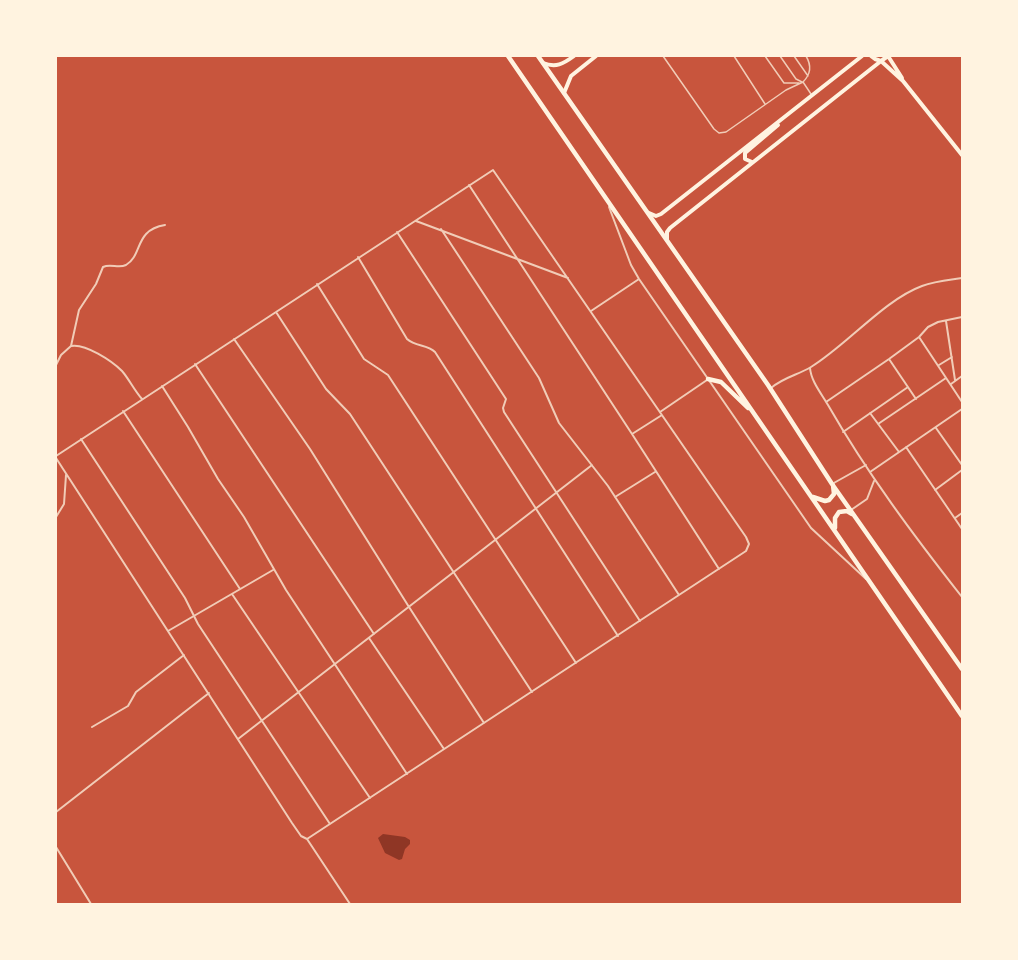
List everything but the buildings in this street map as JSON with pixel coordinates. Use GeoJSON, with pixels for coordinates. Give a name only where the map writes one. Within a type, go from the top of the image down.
{"type":"FeatureCollection","features":[{"type":"Feature","properties":{"kind":"highway"},"geometry":{"type":"LineString","coordinates":[[508,56],[963,716]]}},
{"type":"Feature","properties":{"kind":"highway"},"geometry":{"type":"LineString","coordinates":[[538,56],[771,388],[833,484],[963,669]]}},
{"type":"Feature","properties":{"kind":"highway"},"geometry":{"type":"LineString","coordinates":[[708,379],[721,382],[757,417]]}},
{"type":"Feature","properties":{"kind":"highway"},"geometry":{"type":"LineString","coordinates":[[813,497],[829,500],[834,494],[833,484]]}},
{"type":"Feature","properties":{"kind":"highway"},"geometry":{"type":"LineString","coordinates":[[835,529],[835,519],[839,512],[853,513]]}},
{"type":"Feature","properties":{"kind":"main road"},"geometry":{"type":"LineString","coordinates":[[543,63],[560,65],[574,56]]}},
{"type":"Feature","properties":{"kind":"main road"},"geometry":{"type":"LineString","coordinates":[[564,93],[571,76],[596,56]]}},
{"type":"Feature","properties":{"kind":"main road"},"geometry":{"type":"LineString","coordinates":[[648,213],[656,216],[661,214],[862,56]]}},
{"type":"Feature","properties":{"kind":"main road"},"geometry":{"type":"LineString","coordinates":[[871,56],[881,61],[903,81]]}},
{"type":"Feature","properties":{"kind":"main road"},"geometry":{"type":"LineString","coordinates":[[667,241],[667,232],[670,228],[888,56],[903,81],[963,155]]}},
{"type":"Feature","properties":{"kind":"main road"},"geometry":{"type":"LineString","coordinates":[[753,162],[749,163],[745,159],[746,153],[774,130],[784,117]]}},
{"type":"Feature","properties":{"kind":"street"},"geometry":{"type":"LineString","coordinates":[[307,839],[746,551],[749,544],[493,170],[80,438],[56,457],[301,836],[307,839],[350,904]]}},
{"type":"Feature","properties":{"kind":"street"},"geometry":{"type":"LineString","coordinates":[[469,185],[719,569]]}},
{"type":"Feature","properties":{"kind":"street"},"geometry":{"type":"LineString","coordinates":[[606,198],[631,265],[639,279],[811,528],[871,584]]}},
{"type":"Feature","properties":{"kind":"street"},"geometry":{"type":"LineString","coordinates":[[415,220],[568,278]]}},
{"type":"Feature","properties":{"kind":"street"},"geometry":{"type":"LineString","coordinates":[[56,365],[61,355],[71,346],[79,310],[96,284],[102,267],[108,264],[120,267],[126,265],[144,235],[156,227],[165,225]]}},
{"type":"Feature","properties":{"kind":"street"},"geometry":{"type":"LineString","coordinates":[[441,229],[539,378],[558,423],[615,497],[679,595]]}},
{"type":"Feature","properties":{"kind":"street"},"geometry":{"type":"LineString","coordinates":[[397,232],[506,399],[504,412],[640,621]]}},
{"type":"Feature","properties":{"kind":"street"},"geometry":{"type":"LineString","coordinates":[[358,257],[407,339],[412,344],[429,346],[435,352],[618,636]]}},
{"type":"Feature","properties":{"kind":"street"},"geometry":{"type":"LineString","coordinates":[[771,388],[792,374],[810,368],[891,304],[913,290],[933,282],[963,278]]}},
{"type":"Feature","properties":{"kind":"street"},"geometry":{"type":"LineString","coordinates":[[591,311],[639,279]]}},
{"type":"Feature","properties":{"kind":"street"},"geometry":{"type":"LineString","coordinates":[[317,284],[364,359],[388,375],[576,663]]}},
{"type":"Feature","properties":{"kind":"street"},"geometry":{"type":"LineString","coordinates":[[275,312],[326,389],[350,414],[532,692]]}},
{"type":"Feature","properties":{"kind":"street"},"geometry":{"type":"LineString","coordinates":[[826,402],[919,337],[928,327],[963,317]]}},
{"type":"Feature","properties":{"kind":"street"},"geometry":{"type":"LineString","coordinates":[[946,320],[955,380]]}},
{"type":"Feature","properties":{"kind":"street"},"geometry":{"type":"LineString","coordinates":[[919,337],[963,402]]}},
{"type":"Feature","properties":{"kind":"street"},"geometry":{"type":"LineString","coordinates":[[234,339],[310,449],[484,723]]}},
{"type":"Feature","properties":{"kind":"street"},"geometry":{"type":"LineString","coordinates":[[71,346],[81,345],[106,359],[122,371],[142,399]]}},
{"type":"Feature","properties":{"kind":"street"},"geometry":{"type":"LineString","coordinates":[[938,366],[951,357]]}},
{"type":"Feature","properties":{"kind":"street"},"geometry":{"type":"LineString","coordinates":[[889,359],[916,399]]}},
{"type":"Feature","properties":{"kind":"street"},"geometry":{"type":"LineString","coordinates":[[195,364],[374,634]]}},
{"type":"Feature","properties":{"kind":"street"},"geometry":{"type":"LineString","coordinates":[[810,368],[815,383],[843,432],[875,480],[909,530],[963,597]]}},
{"type":"Feature","properties":{"kind":"street"},"geometry":{"type":"LineString","coordinates":[[951,384],[963,376]]}},
{"type":"Feature","properties":{"kind":"street"},"geometry":{"type":"LineString","coordinates":[[878,424],[946,378]]}},
{"type":"Feature","properties":{"kind":"street"},"geometry":{"type":"LineString","coordinates":[[660,412],[708,379]]}},
{"type":"Feature","properties":{"kind":"street"},"geometry":{"type":"LineString","coordinates":[[162,386],[189,427],[218,480],[244,517],[273,570],[407,774]]}},
{"type":"Feature","properties":{"kind":"street"},"geometry":{"type":"LineString","coordinates":[[843,432],[909,387]]}},
{"type":"Feature","properties":{"kind":"street"},"geometry":{"type":"LineString","coordinates":[[870,472],[963,409]]}},
{"type":"Feature","properties":{"kind":"street"},"geometry":{"type":"LineString","coordinates":[[123,411],[240,589]]}},
{"type":"Feature","properties":{"kind":"street"},"geometry":{"type":"LineString","coordinates":[[870,413],[899,452]]}},
{"type":"Feature","properties":{"kind":"street"},"geometry":{"type":"LineString","coordinates":[[632,434],[662,416]]}},
{"type":"Feature","properties":{"kind":"street"},"geometry":{"type":"LineString","coordinates":[[936,427],[963,465]]}},
{"type":"Feature","properties":{"kind":"street"},"geometry":{"type":"LineString","coordinates":[[80,438],[330,824]]}},
{"type":"Feature","properties":{"kind":"street"},"geometry":{"type":"LineString","coordinates":[[906,447],[963,529]]}},
{"type":"Feature","properties":{"kind":"street"},"geometry":{"type":"LineString","coordinates":[[238,740],[592,465]]}},
{"type":"Feature","properties":{"kind":"street"},"geometry":{"type":"LineString","coordinates":[[833,484],[866,465]]}},
{"type":"Feature","properties":{"kind":"street"},"geometry":{"type":"LineString","coordinates":[[935,489],[963,470]]}},
{"type":"Feature","properties":{"kind":"street"},"geometry":{"type":"LineString","coordinates":[[615,497],[656,472]]}},
{"type":"Feature","properties":{"kind":"street"},"geometry":{"type":"LineString","coordinates":[[56,517],[64,504],[66,475]]}},
{"type":"Feature","properties":{"kind":"street"},"geometry":{"type":"LineString","coordinates":[[853,513],[867,499],[875,480]]}},
{"type":"Feature","properties":{"kind":"street"},"geometry":{"type":"LineString","coordinates":[[955,518],[963,513]]}},
{"type":"Feature","properties":{"kind":"street"},"geometry":{"type":"LineString","coordinates":[[168,631],[273,570]]}},
{"type":"Feature","properties":{"kind":"street"},"geometry":{"type":"LineString","coordinates":[[232,594],[370,798]]}},
{"type":"Feature","properties":{"kind":"street"},"geometry":{"type":"LineString","coordinates":[[369,638],[444,749]]}},
{"type":"Feature","properties":{"kind":"street"},"geometry":{"type":"LineString","coordinates":[[92,727],[128,706],[136,692],[184,655]]}},
{"type":"Feature","properties":{"kind":"street"},"geometry":{"type":"LineString","coordinates":[[56,812],[209,693]]}},
{"type":"Feature","properties":{"kind":"street"},"geometry":{"type":"LineString","coordinates":[[56,847],[90,904]]}},
{"type":"Feature","properties":{"kind":"lane"},"geometry":{"type":"LineString","coordinates":[[663,56],[716,131],[726,132],[786,90],[803,82],[810,68],[806,56]]}},
{"type":"Feature","properties":{"kind":"lane"},"geometry":{"type":"LineString","coordinates":[[734,56],[766,104]]}},
{"type":"Feature","properties":{"kind":"lane"},"geometry":{"type":"LineString","coordinates":[[765,56],[784,83],[803,82]]}},
{"type":"Feature","properties":{"kind":"lane"},"geometry":{"type":"LineString","coordinates":[[780,56],[796,79],[803,82],[812,95]]}},
{"type":"Feature","properties":{"kind":"lane"},"geometry":{"type":"LineString","coordinates":[[794,56],[808,76]]}},
{"type":"Feature","properties":{"kind":"shaded area"},"geometry":{"type":"Polygon","coordinates":[[[383,834],[405,837],[410,840],[402,859],[399,860],[385,853],[378,838],[383,834]]]}}]}
